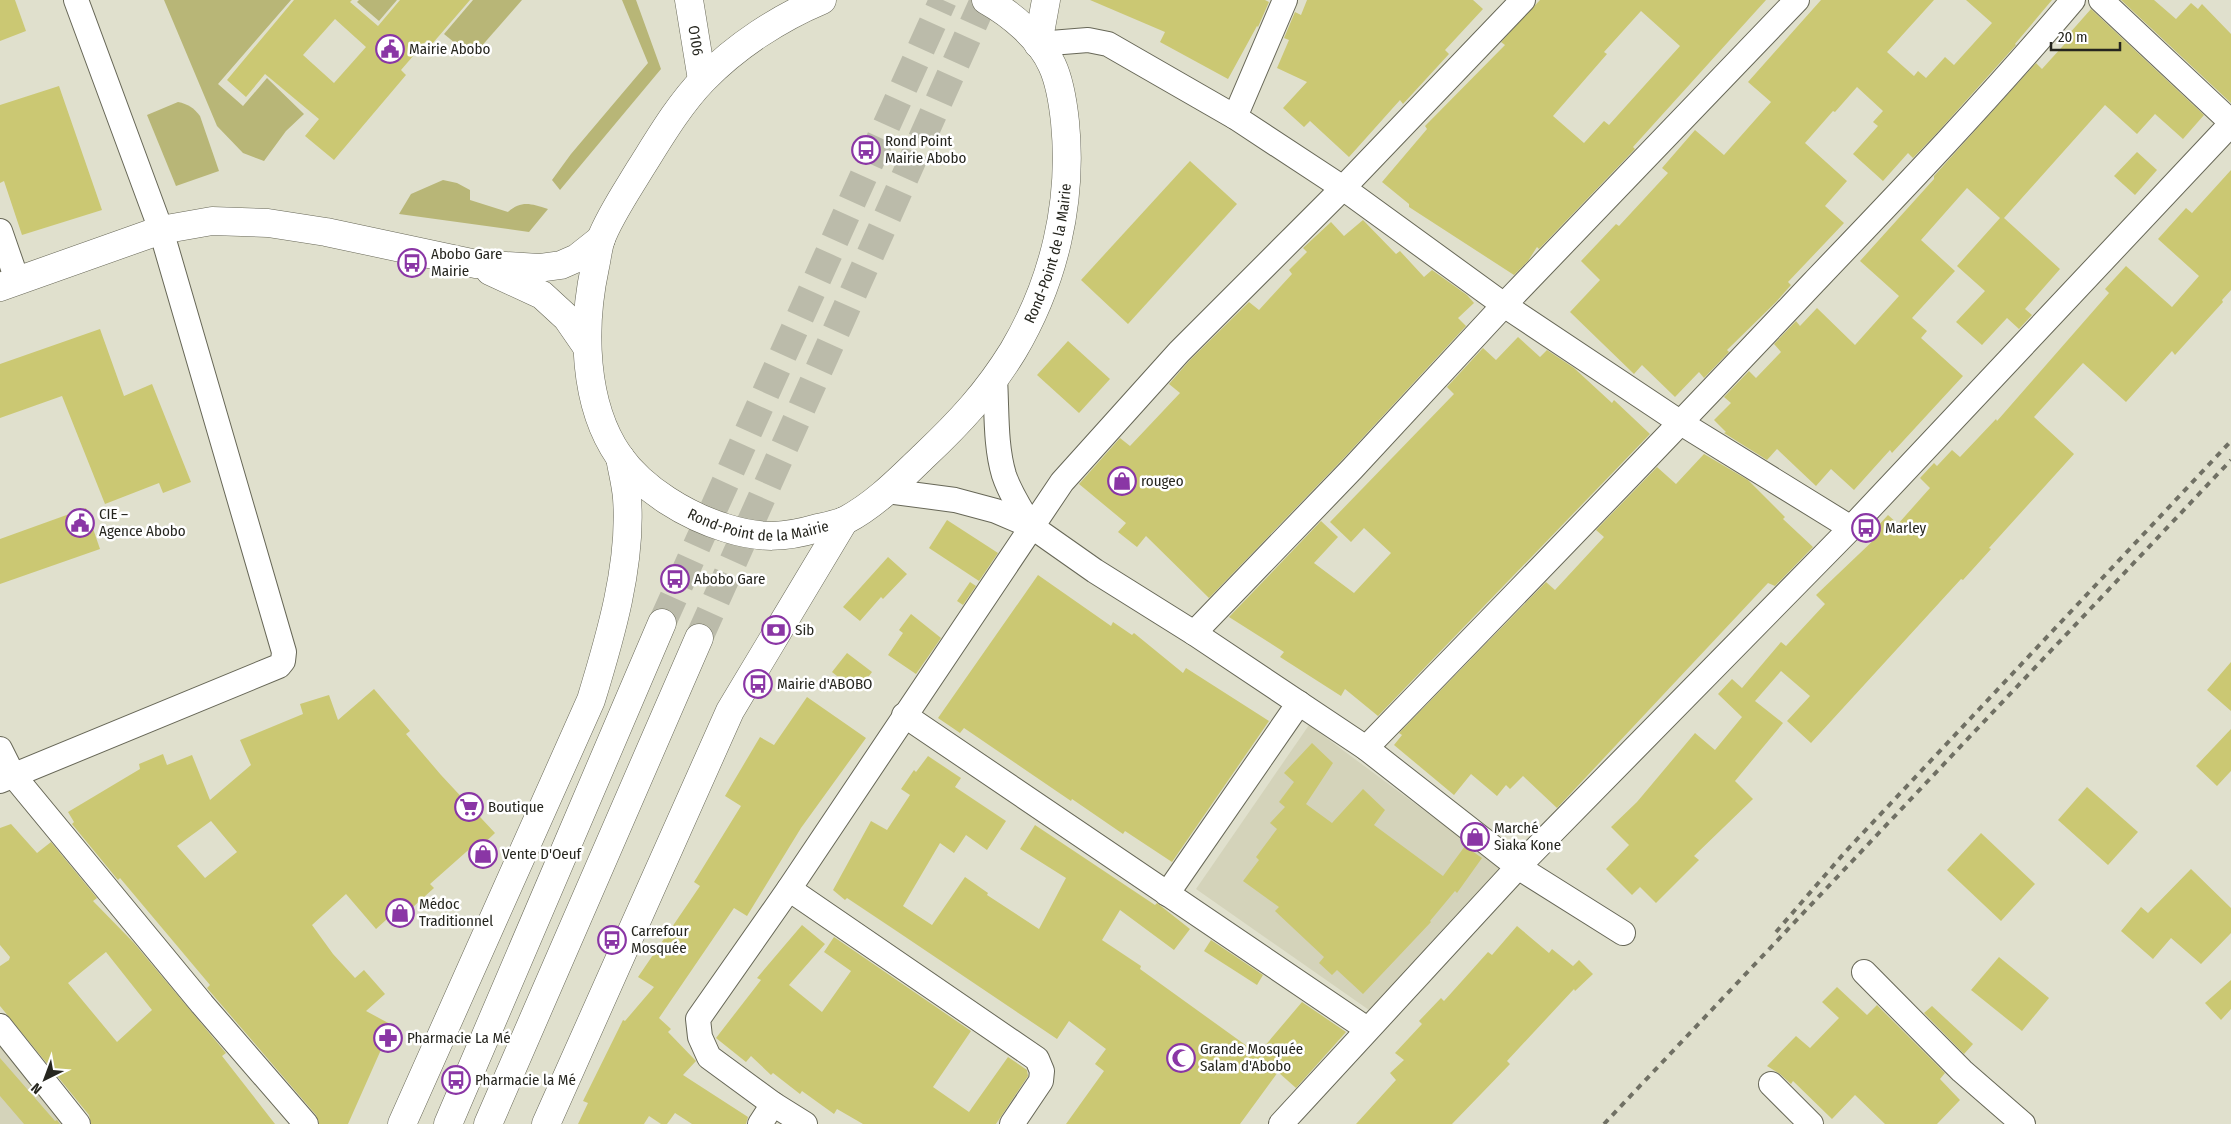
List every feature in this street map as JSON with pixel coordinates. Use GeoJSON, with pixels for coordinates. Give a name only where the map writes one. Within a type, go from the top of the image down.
{"type":"FeatureCollection","features":[{"type":"Feature","properties":{"kind":"main road","name":"O106"},"geometry":{"type":"LineString","coordinates":[[689,0],[702,80]]}},
{"type":"Feature","properties":{"kind":"main road","name":"Rond-Point de la Mairie"},"geometry":{"type":"LineString","coordinates":[[822,0],[784,6],[741,47],[702,80],[668,124],[601,239],[588,312],[587,347],[590,376],[602,421],[620,457],[655,494],[724,528],[756,536],[789,536],[844,521],[887,491],[965,417],[995,379],[1034,310],[1050,271],[1064,206],[1068,151],[1063,101],[1052,65],[1038,44],[1014,19],[986,0]]}},
{"type":"Feature","properties":{"kind":"main road"},"geometry":{"type":"LineString","coordinates":[[1038,44],[1046,0]]}},
{"type":"Feature","properties":{"kind":"main road"},"geometry":{"type":"LineString","coordinates":[[9,284],[160,230],[212,221],[268,223],[326,232],[476,264],[539,268],[561,265],[577,258],[601,239]]}},
{"type":"Feature","properties":{"kind":"main road"},"geometry":{"type":"LineString","coordinates":[[476,264],[542,295],[567,318],[587,347]]}},
{"type":"Feature","properties":{"kind":"main road"},"geometry":{"type":"LineString","coordinates":[[402,1124],[591,700],[608,646],[618,598],[626,540],[627,498],[620,457]]}},
{"type":"Feature","properties":{"kind":"main road"},"geometry":{"type":"LineString","coordinates":[[546,1124],[730,711],[844,521]]}},
{"type":"Feature","properties":{"kind":"main road"},"geometry":{"type":"LineString","coordinates":[[448,1124],[662,622]]}},
{"type":"Feature","properties":{"kind":"main road"},"geometry":{"type":"LineString","coordinates":[[488,1124],[699,638]]}},
{"type":"Feature","properties":{"kind":"street"},"geometry":{"type":"LineString","coordinates":[[7,778],[279,666],[283,661],[284,652],[160,230],[76,0]]}},
{"type":"Feature","properties":{"kind":"street"},"geometry":{"type":"LineString","coordinates":[[1235,117],[1285,0]]}},
{"type":"Feature","properties":{"kind":"street"},"geometry":{"type":"LineString","coordinates":[[805,1124],[773,1104],[709,1057],[700,1037],[698,1019],[789,889],[1062,482],[1179,352],[1343,188],[1524,0]]}},
{"type":"Feature","properties":{"kind":"street"},"geometry":{"type":"LineString","coordinates":[[1194,633],[1352,469],[1504,305],[1797,0]]}},
{"type":"Feature","properties":{"kind":"street"},"geometry":{"type":"LineString","coordinates":[[1366,748],[1681,423],[2020,62],[2073,0]]}},
{"type":"Feature","properties":{"kind":"street"},"geometry":{"type":"LineString","coordinates":[[1281,1124],[1518,866],[1851,528],[2231,123],[2100,0]]}},
{"type":"Feature","properties":{"kind":"street"},"geometry":{"type":"LineString","coordinates":[[1038,44],[1088,40],[1108,44],[1235,117],[1343,188],[1504,305],[1681,423],[1851,528]]}},
{"type":"Feature","properties":{"kind":"street"},"geometry":{"type":"LineString","coordinates":[[0,231],[9,284]]}},
{"type":"Feature","properties":{"kind":"street"},"geometry":{"type":"LineString","coordinates":[[995,379],[998,435],[1004,474],[1015,500],[1031,526]]}},
{"type":"Feature","properties":{"kind":"street"},"geometry":{"type":"LineString","coordinates":[[887,491],[955,500],[996,512],[1031,526],[1095,571],[1194,633],[1366,748],[1518,866],[1623,933]]}},
{"type":"Feature","properties":{"kind":"street"},"geometry":{"type":"LineString","coordinates":[[1166,894],[1299,703]]}},
{"type":"Feature","properties":{"kind":"street"},"geometry":{"type":"LineString","coordinates":[[904,715],[1367,1029]]}},
{"type":"Feature","properties":{"kind":"street"},"geometry":{"type":"LineString","coordinates":[[0,749],[7,778],[306,1124]]}},
{"type":"Feature","properties":{"kind":"street"},"geometry":{"type":"LineString","coordinates":[[789,889],[1037,1059],[1042,1071],[1041,1081],[1012,1124]]}},
{"type":"Feature","properties":{"kind":"street"},"geometry":{"type":"LineString","coordinates":[[1864,972],[1962,1071],[2023,1124]]}},
{"type":"Feature","properties":{"kind":"street"},"geometry":{"type":"LineString","coordinates":[[0,1026],[78,1124]]}},
{"type":"Feature","properties":{"kind":"street"},"geometry":{"type":"LineString","coordinates":[[1771,1084],[1811,1124]]}},
{"type":"Feature","properties":{"kind":"street"},"geometry":{"type":"LineString","coordinates":[[760,1124],[773,1104]]}},
{"type":"Feature","properties":{"kind":"shaded area"},"geometry":{"type":"Polygon","coordinates":[[[164,0],[291,0],[218,84],[243,106],[267,78],[304,114],[286,131],[264,161],[243,153],[217,126],[164,0]]]}},
{"type":"Feature","properties":{"kind":"shaded area"},"geometry":{"type":"Polygon","coordinates":[[[359,0],[397,0],[379,21],[357,2],[359,0]]]}},
{"type":"Feature","properties":{"kind":"shaded area"},"geometry":{"type":"Polygon","coordinates":[[[473,0],[522,0],[472,57],[444,34],[473,0]]]}},
{"type":"Feature","properties":{"kind":"shaded area"},"geometry":{"type":"Polygon","coordinates":[[[622,0],[636,0],[661,69],[560,190],[552,180],[571,154],[648,63],[622,0]]]}},
{"type":"Feature","properties":{"kind":"shaded area"},"geometry":{"type":"Polygon","coordinates":[[[178,102],[190,107],[200,116],[219,171],[176,186],[147,115],[178,102]]]}},
{"type":"Feature","properties":{"kind":"shaded area"},"geometry":{"type":"Polygon","coordinates":[[[443,180],[457,183],[470,190],[470,200],[508,212],[522,204],[548,209],[529,232],[399,214],[411,194],[443,180]]]}},
{"type":"Feature","properties":{"kind":"shaded area"},"geometry":{"type":"Polygon","coordinates":[[[1309,725],[1503,869],[1369,1010],[1196,889],[1309,725]]]}},
{"type":"Feature","properties":{"kind":"shaded area"},"geometry":{"type":"Polygon","coordinates":[[[0,1042],[63,1124],[0,1124],[0,1042]]]}},
{"type":"Feature","properties":{"kind":"building"},"geometry":{"type":"Polygon","coordinates":[[[0,0],[15,0],[26,31],[0,41],[0,0]]]}},
{"type":"Feature","properties":{"kind":"building"},"geometry":{"type":"Polygon","coordinates":[[[294,0],[352,0],[350,2],[378,26],[400,0],[470,0],[432,44],[427,40],[401,70],[406,75],[334,160],[305,136],[319,119],[265,74],[246,97],[227,80],[294,0]],[[335,19],[303,55],[334,83],[366,47],[335,19]]]}},
{"type":"Feature","properties":{"kind":"building"},"geometry":{"type":"Polygon","coordinates":[[[1090,0],[1265,0],[1269,2],[1258,27],[1228,79],[1160,42],[1165,32],[1090,0]]]}},
{"type":"Feature","properties":{"kind":"building"},"geometry":{"type":"Polygon","coordinates":[[[1307,0],[1473,0],[1483,9],[1445,50],[1449,54],[1403,104],[1400,100],[1349,157],[1310,121],[1304,127],[1283,108],[1307,82],[1277,68],[1289,40],[1284,38],[1295,12],[1301,15],[1307,0]]]}},
{"type":"Feature","properties":{"kind":"building"},"geometry":{"type":"Polygon","coordinates":[[[1540,0],[1766,0],[1633,147],[1635,149],[1539,249],[1537,247],[1528,261],[1514,275],[1409,207],[1409,204],[1382,182],[1427,129],[1425,126],[1505,45],[1501,42],[1540,0]],[[1641,11],[1604,52],[1607,54],[1553,116],[1584,143],[1604,121],[1609,125],[1680,46],[1641,11]]]}},
{"type":"Feature","properties":{"kind":"building"},"geometry":{"type":"Polygon","coordinates":[[[1821,0],[1934,0],[1887,52],[1914,76],[1918,71],[1926,78],[1945,57],[1954,65],[1992,23],[1966,0],[2052,0],[2016,45],[1936,134],[1913,158],[1908,153],[1883,181],[1853,154],[1878,126],[1873,122],[1883,111],[1857,87],[1835,112],[1833,111],[1805,143],[1847,181],[1825,206],[1844,223],[1788,282],[1791,285],[1776,302],[1727,350],[1729,352],[1704,378],[1699,372],[1675,397],[1642,365],[1634,374],[1570,312],[1600,280],[1581,261],[1616,224],[1619,226],[1668,173],[1662,168],[1695,130],[1724,155],[1771,102],[1748,82],[1821,0]]]}},
{"type":"Feature","properties":{"kind":"building"},"geometry":{"type":"Polygon","coordinates":[[[2121,0],[2154,0],[2176,19],[2191,3],[2198,9],[2202,4],[2231,34],[2231,103],[2121,0]]]}},
{"type":"Feature","properties":{"kind":"building"},"geometry":{"type":"Polygon","coordinates":[[[2091,9],[2204,115],[2183,139],[2155,114],[2137,134],[2105,105],[2004,218],[2060,269],[2025,309],[2032,315],[2019,329],[2007,318],[1982,345],[1956,322],[1985,291],[1957,266],[2000,218],[1967,188],[1921,240],[1955,271],[1912,318],[1927,331],[1921,338],[1963,376],[1892,453],[1890,450],[1854,490],[1831,469],[1816,486],[1777,449],[1767,460],[1724,433],[1726,432],[1714,420],[1731,403],[1724,397],[1749,371],[1756,378],[1781,352],[1774,344],[1796,321],[1800,326],[1817,308],[1855,345],[1899,296],[1860,261],[2036,63],[2042,69],[2071,37],[2068,35],[2091,9]]]}},
{"type":"Feature","properties":{"kind":"building"},"geometry":{"type":"Polygon","coordinates":[[[59,86],[102,210],[22,235],[4,181],[0,183],[0,105],[59,86]]]}},
{"type":"Feature","properties":{"kind":"building"},"geometry":{"type":"Polygon","coordinates":[[[2137,152],[2157,170],[2135,195],[2114,176],[2137,152]]]}},
{"type":"Feature","properties":{"kind":"building"},"geometry":{"type":"Polygon","coordinates":[[[1190,161],[1237,204],[1128,324],[1081,280],[1190,161]]]}},
{"type":"Feature","properties":{"kind":"building"},"geometry":{"type":"Polygon","coordinates":[[[2231,170],[2231,290],[2222,300],[2223,302],[2175,355],[2172,351],[2126,402],[2083,363],[2034,417],[2074,454],[1989,548],[1991,549],[1963,580],[1961,579],[1811,743],[1787,721],[1810,696],[1781,671],[1755,701],[1783,723],[1735,781],[1753,799],[1694,856],[1699,860],[1656,903],[1640,887],[1632,895],[1606,869],[1629,845],[1611,827],[1637,802],[1695,733],[1715,750],[1742,717],[1718,694],[1732,679],[1742,688],[1781,642],[1786,646],[1825,604],[1816,595],[1880,534],[1875,529],[1888,515],[1898,524],[1930,488],[1920,478],[1934,463],[1937,466],[1952,450],[1960,457],[1996,419],[1997,421],[2109,293],[2105,289],[2126,266],[2172,307],[2199,276],[2158,239],[2186,208],[2192,213],[2231,170]]]}},
{"type":"Feature","properties":{"kind":"building"},"geometry":{"type":"Polygon","coordinates":[[[1363,220],[1396,254],[1400,251],[1424,277],[1432,270],[1467,295],[1474,303],[1458,318],[1466,326],[1342,460],[1209,598],[1146,536],[1137,547],[1118,532],[1126,523],[1079,484],[1120,438],[1130,446],[1180,393],[1169,384],[1189,361],[1249,302],[1259,310],[1292,274],[1289,270],[1307,252],[1303,248],[1331,222],[1344,236],[1363,220]]]}},
{"type":"Feature","properties":{"kind":"building"},"geometry":{"type":"Polygon","coordinates":[[[100,329],[124,396],[152,384],[191,482],[163,493],[159,483],[105,504],[62,396],[0,418],[0,364],[100,329]]]}},
{"type":"Feature","properties":{"kind":"building"},"geometry":{"type":"Polygon","coordinates":[[[1518,337],[1540,357],[1547,350],[1574,368],[1612,403],[1614,400],[1650,434],[1378,716],[1345,689],[1341,696],[1280,657],[1284,652],[1229,617],[1321,521],[1338,537],[1314,563],[1354,593],[1391,553],[1364,528],[1351,542],[1330,522],[1454,394],[1447,387],[1483,348],[1496,360],[1518,337]]]}},
{"type":"Feature","properties":{"kind":"building"},"geometry":{"type":"Polygon","coordinates":[[[1068,341],[1110,379],[1079,413],[1037,375],[1068,341]]]}},
{"type":"Feature","properties":{"kind":"building"},"geometry":{"type":"Polygon","coordinates":[[[1704,454],[1748,480],[1785,517],[1783,519],[1813,547],[1775,586],[1768,583],[1557,808],[1523,776],[1510,789],[1506,785],[1497,796],[1471,774],[1454,795],[1394,745],[1402,735],[1399,733],[1546,582],[1555,590],[1604,537],[1596,530],[1657,467],[1676,484],[1704,454]]]}},
{"type":"Feature","properties":{"kind":"building"},"geometry":{"type":"Polygon","coordinates":[[[86,508],[100,549],[0,584],[0,539],[86,508]]]}},
{"type":"Feature","properties":{"kind":"building"},"geometry":{"type":"Polygon","coordinates":[[[947,520],[998,553],[979,581],[929,548],[947,520]]]}},
{"type":"Feature","properties":{"kind":"building"},"geometry":{"type":"Polygon","coordinates":[[[888,557],[907,574],[883,599],[881,597],[860,621],[843,607],[888,557]]]}},
{"type":"Feature","properties":{"kind":"building"},"geometry":{"type":"Polygon","coordinates":[[[1038,575],[1111,626],[1113,622],[1132,635],[1134,633],[1183,673],[1186,668],[1269,721],[1172,862],[1125,831],[1123,834],[1072,799],[1071,801],[964,728],[960,733],[938,718],[1038,575]]]}},
{"type":"Feature","properties":{"kind":"building"},"geometry":{"type":"Polygon","coordinates":[[[970,582],[976,586],[963,605],[957,601],[970,582]]]}},
{"type":"Feature","properties":{"kind":"building"},"geometry":{"type":"Polygon","coordinates":[[[911,614],[941,638],[916,674],[888,655],[903,633],[899,630],[911,614]]]}},
{"type":"Feature","properties":{"kind":"building"},"geometry":{"type":"Polygon","coordinates":[[[847,653],[872,672],[857,692],[832,672],[847,653]]]}},
{"type":"Feature","properties":{"kind":"building"},"geometry":{"type":"Polygon","coordinates":[[[2231,662],[2231,711],[2207,690],[2231,662]]]}},
{"type":"Feature","properties":{"kind":"building"},"geometry":{"type":"Polygon","coordinates":[[[374,689],[410,731],[406,734],[495,833],[478,849],[474,845],[430,884],[434,888],[413,907],[407,901],[376,929],[346,894],[312,925],[333,954],[355,978],[364,970],[385,994],[366,1011],[392,1025],[348,1124],[319,1124],[316,1115],[207,988],[210,985],[120,878],[118,880],[72,824],[74,822],[68,812],[140,769],[139,764],[163,754],[167,765],[192,755],[210,800],[251,765],[240,740],[303,714],[300,704],[329,695],[338,720],[374,689]],[[211,821],[177,846],[205,878],[237,852],[211,821]]]}},
{"type":"Feature","properties":{"kind":"building"},"geometry":{"type":"Polygon","coordinates":[[[807,697],[866,738],[801,828],[747,916],[734,908],[659,1018],[671,1029],[668,1032],[696,1061],[683,1075],[748,1117],[746,1124],[692,1124],[675,1113],[667,1124],[661,1124],[649,1116],[644,1124],[578,1124],[588,1103],[583,1101],[623,1020],[625,1021],[654,987],[638,977],[700,886],[694,882],[741,806],[725,796],[760,737],[774,745],[807,697]]]}},
{"type":"Feature","properties":{"kind":"building"},"geometry":{"type":"Polygon","coordinates":[[[2231,729],[2231,771],[2217,786],[2196,766],[2231,729]]]}},
{"type":"Feature","properties":{"kind":"building"},"geometry":{"type":"Polygon","coordinates":[[[1312,743],[1333,763],[1306,804],[1332,823],[1363,789],[1385,810],[1374,825],[1443,876],[1465,846],[1482,858],[1457,893],[1455,891],[1431,922],[1363,994],[1337,970],[1332,975],[1319,963],[1324,957],[1275,911],[1279,907],[1243,881],[1259,860],[1256,857],[1277,829],[1270,823],[1285,807],[1279,802],[1294,782],[1284,773],[1312,743]]]}},
{"type":"Feature","properties":{"kind":"building"},"geometry":{"type":"Polygon","coordinates":[[[928,756],[961,778],[955,787],[1006,821],[987,850],[966,835],[954,853],[940,843],[903,906],[932,925],[965,877],[988,893],[987,895],[1039,929],[1066,878],[1020,849],[1035,825],[1155,905],[1157,903],[1190,929],[1174,950],[1120,910],[1102,940],[1141,966],[1140,969],[1258,1054],[1302,1002],[1346,1032],[1296,1088],[1278,1072],[1240,1124],[1066,1124],[1104,1071],[1095,1064],[1106,1049],[1069,1021],[1057,1039],[847,898],[845,900],[833,890],[871,821],[887,830],[910,795],[901,789],[914,770],[916,772],[928,756]]]}},
{"type":"Feature","properties":{"kind":"building"},"geometry":{"type":"Polygon","coordinates":[[[2087,787],[2138,832],[2108,865],[2058,820],[2087,787]]]}},
{"type":"Feature","properties":{"kind":"building"},"geometry":{"type":"Polygon","coordinates":[[[11,824],[37,853],[51,842],[97,898],[93,901],[134,943],[226,1053],[222,1056],[275,1124],[91,1124],[89,1115],[0,1006],[0,966],[9,960],[10,957],[0,945],[0,828],[11,824]],[[106,952],[68,983],[117,1042],[152,1010],[106,952]]]}},
{"type":"Feature","properties":{"kind":"building"},"geometry":{"type":"Polygon","coordinates":[[[1981,833],[2035,884],[2001,921],[1947,870],[1981,833]]]}},
{"type":"Feature","properties":{"kind":"building"},"geometry":{"type":"Polygon","coordinates":[[[2191,869],[2231,908],[2231,933],[2201,964],[2171,938],[2153,959],[2121,931],[2141,907],[2148,913],[2191,869]]]}},
{"type":"Feature","properties":{"kind":"building"},"geometry":{"type":"Polygon","coordinates":[[[802,925],[825,944],[789,985],[822,1012],[851,971],[824,952],[834,937],[971,1031],[933,1087],[969,1112],[1008,1057],[1027,1070],[1028,1076],[996,1124],[863,1124],[837,1109],[834,1114],[802,1091],[800,1094],[773,1073],[771,1075],[751,1056],[746,1062],[716,1038],[761,980],[757,978],[802,925]]]}},
{"type":"Feature","properties":{"kind":"building"},"geometry":{"type":"Polygon","coordinates":[[[1517,926],[1549,953],[1552,949],[1573,966],[1579,960],[1593,974],[1575,991],[1574,989],[1507,1061],[1510,1064],[1452,1124],[1356,1124],[1396,1080],[1390,1073],[1404,1060],[1395,1053],[1422,1024],[1419,1021],[1441,998],[1444,1001],[1488,952],[1492,955],[1517,926]]]}},
{"type":"Feature","properties":{"kind":"building"},"geometry":{"type":"Polygon","coordinates":[[[1211,940],[1263,975],[1257,985],[1204,951],[1211,940]]]}},
{"type":"Feature","properties":{"kind":"building"},"geometry":{"type":"Polygon","coordinates":[[[1999,957],[2049,998],[2022,1031],[1971,990],[1999,957]]]}},
{"type":"Feature","properties":{"kind":"building"},"geometry":{"type":"Polygon","coordinates":[[[2231,980],[2231,1009],[2221,1020],[2205,1003],[2231,980]]]}},
{"type":"Feature","properties":{"kind":"building"},"geometry":{"type":"Polygon","coordinates":[[[1837,987],[1867,1015],[1877,1005],[1945,1073],[1940,1079],[1960,1100],[1937,1124],[1885,1124],[1855,1095],[1832,1119],[1793,1081],[1791,1084],[1767,1066],[1796,1036],[1810,1048],[1839,1018],[1822,1002],[1837,987]]]}},
{"type":"Feature","properties":{"kind":"building"},"geometry":{"type":"Polygon","coordinates":[[[1932,1006],[1973,1044],[1964,1054],[1924,1013],[1932,1006]]]}},
{"type":"Feature","properties":{"kind":"building"},"geometry":{"type":"Polygon","coordinates":[[[0,1058],[55,1121],[57,1120],[60,1124],[24,1124],[0,1096],[0,1058]]]}},
{"type":"Feature","properties":{"kind":"tunnel"},"geometry":{"type":"LineString","coordinates":[[662,623],[943,0]]}},
{"type":"Feature","properties":{"kind":"tunnel"},"geometry":{"type":"LineString","coordinates":[[699,638],[984,0]]}},
{"type":"Feature","properties":{"kind":"railway"},"geometry":{"type":"LineString","coordinates":[[1776,932],[1846,851],[2231,441]]}},
{"type":"Feature","properties":{"kind":"railway"},"geometry":{"type":"LineString","coordinates":[[1604,1124],[2231,460]]}},
{"type":"Feature","properties":{"kind":"place","name":"Mairie Abobo"},"geometry":{"type":"Point","coordinates":[390,49]}},
{"type":"Feature","properties":{"kind":"place","name":"Rond Point Mairie Abobo"},"geometry":{"type":"Point","coordinates":[866,150]}},
{"type":"Feature","properties":{"kind":"place","name":"Abobo Gare Mairie"},"geometry":{"type":"Point","coordinates":[412,263]}},
{"type":"Feature","properties":{"kind":"place","name":"rougeo"},"geometry":{"type":"Point","coordinates":[1122,481]}},
{"type":"Feature","properties":{"kind":"place","name":"CIE – Agence Abobo"},"geometry":{"type":"Point","coordinates":[80,523]}},
{"type":"Feature","properties":{"kind":"place","name":"Marley"},"geometry":{"type":"Point","coordinates":[1866,528]}},
{"type":"Feature","properties":{"kind":"place","name":"Abobo Gare"},"geometry":{"type":"Point","coordinates":[675,579]}},
{"type":"Feature","properties":{"kind":"place","name":"Sib"},"geometry":{"type":"Point","coordinates":[776,630]}},
{"type":"Feature","properties":{"kind":"place","name":"Mairie d'ABOBO"},"geometry":{"type":"Point","coordinates":[758,684]}},
{"type":"Feature","properties":{"kind":"place","name":"Boutique"},"geometry":{"type":"Point","coordinates":[469,807]}},
{"type":"Feature","properties":{"kind":"place","name":"Marché Siaka Kone"},"geometry":{"type":"Point","coordinates":[1475,837]}},
{"type":"Feature","properties":{"kind":"place","name":"Vente D'Oeuf"},"geometry":{"type":"Point","coordinates":[483,854]}},
{"type":"Feature","properties":{"kind":"place","name":"Médoc Traditionnel"},"geometry":{"type":"Point","coordinates":[400,913]}},
{"type":"Feature","properties":{"kind":"place","name":"Carrefour Mosquée"},"geometry":{"type":"Point","coordinates":[612,940]}},
{"type":"Feature","properties":{"kind":"place","name":"Pharmacie La Mé"},"geometry":{"type":"Point","coordinates":[388,1038]}},
{"type":"Feature","properties":{"kind":"place","name":"Grande Mosquée Salam d'Abobo"},"geometry":{"type":"Point","coordinates":[1181,1058]}},
{"type":"Feature","properties":{"kind":"place","name":"Pharmacie la Mé"},"geometry":{"type":"Point","coordinates":[456,1080]}}]}
